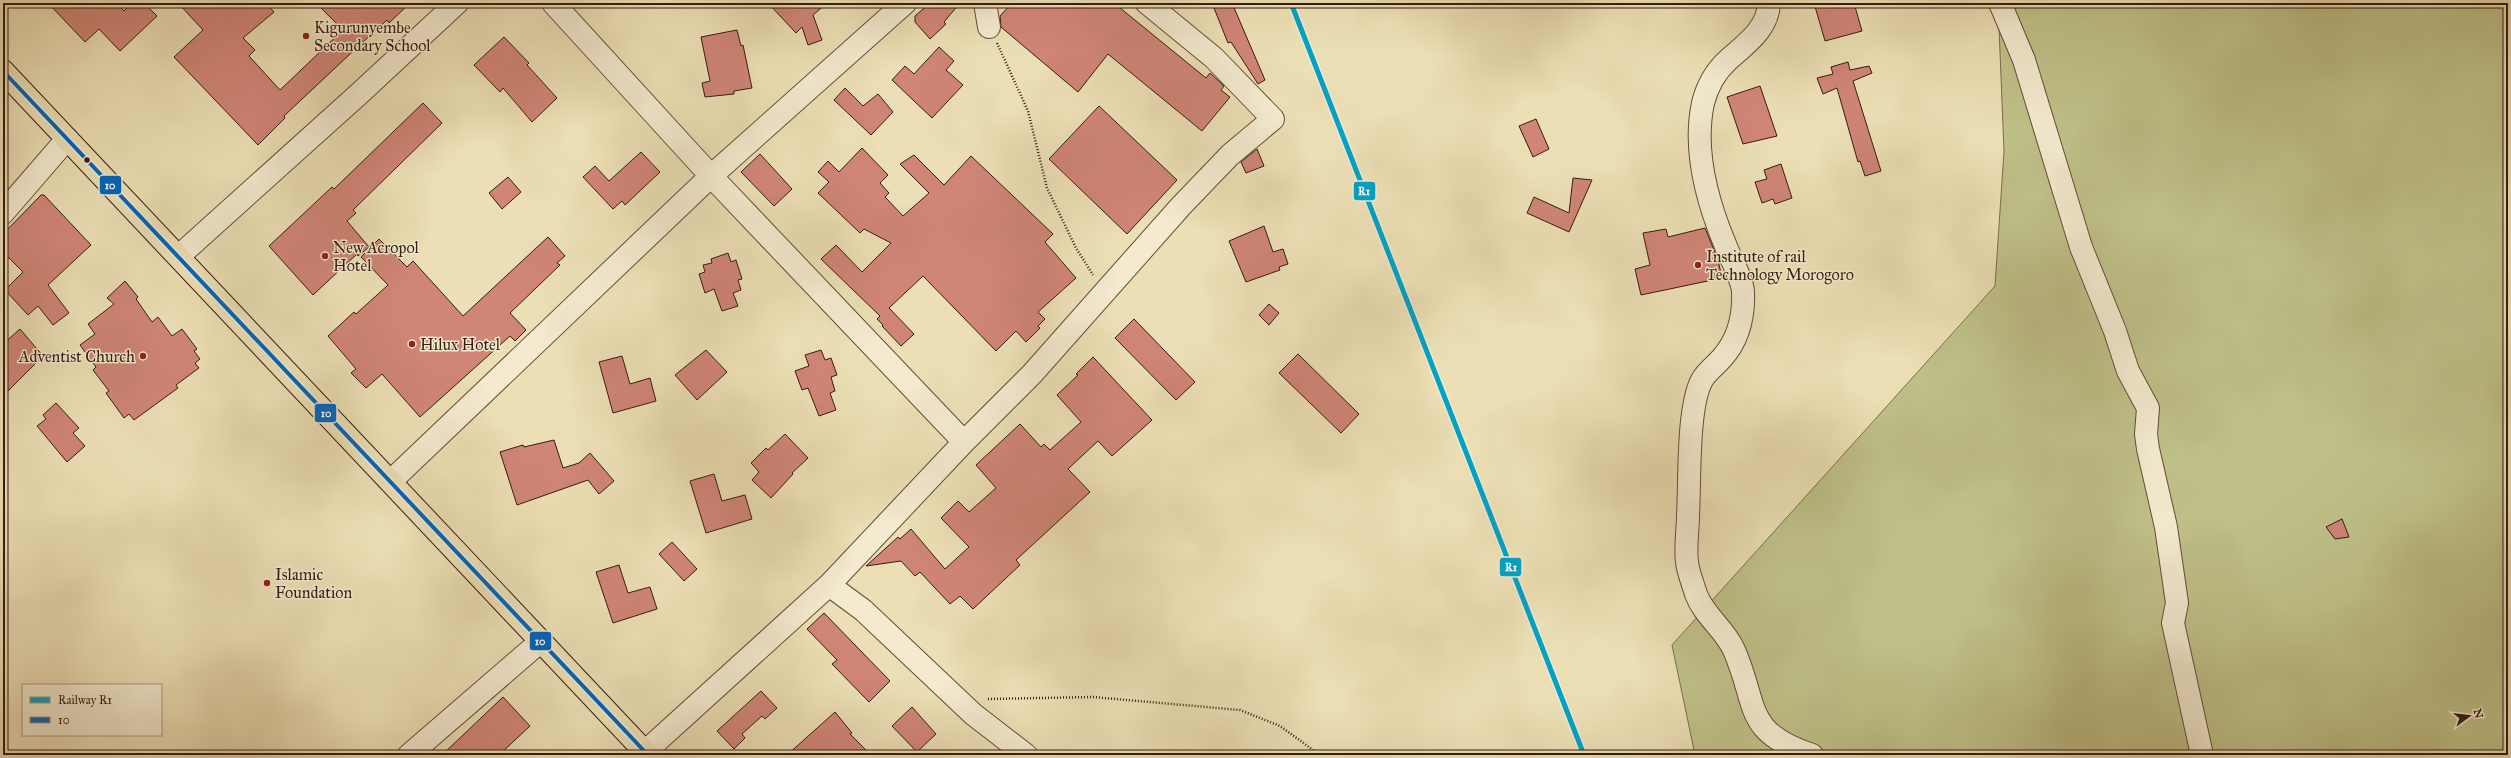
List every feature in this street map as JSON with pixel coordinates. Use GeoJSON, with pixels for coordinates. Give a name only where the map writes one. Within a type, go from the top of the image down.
{"type":"FeatureCollection","features":[{"type":"Feature","properties":{"kind":"main road"},"geometry":{"type":"LineString","coordinates":[[3,71],[179,256],[335,424],[392,481],[647,754]]}},
{"type":"Feature","properties":{"kind":"street"},"geometry":{"type":"LineString","coordinates":[[179,256],[360,93],[457,3]]}},
{"type":"Feature","properties":{"kind":"street"},"geometry":{"type":"LineString","coordinates":[[553,3],[711,176],[964,442]]}},
{"type":"Feature","properties":{"kind":"street"},"geometry":{"type":"LineString","coordinates":[[392,481],[711,176],[904,3]]}},
{"type":"Feature","properties":{"kind":"street"},"geometry":{"type":"LineString","coordinates":[[985,3],[989,26]]}},
{"type":"Feature","properties":{"kind":"street"},"geometry":{"type":"LineString","coordinates":[[647,754],[828,585],[964,442],[1032,374],[1104,292],[1230,155],[1273,119],[1214,58],[1148,3]]}},
{"type":"Feature","properties":{"kind":"street"},"geometry":{"type":"LineString","coordinates":[[1769,3],[1766,19],[1758,32],[1718,72],[1710,85],[1703,104],[1700,146],[1704,180],[1713,215],[1743,288],[1743,316],[1738,333],[1726,354],[1702,380],[1694,410],[1687,562],[1697,596],[1709,616],[1724,633],[1734,651],[1751,707],[1764,729],[1788,747],[1812,755]]}},
{"type":"Feature","properties":{"kind":"street"},"geometry":{"type":"LineString","coordinates":[[2000,3],[2024,60],[2081,247],[2115,331],[2128,371],[2148,408],[2147,441],[2166,527],[2177,603],[2172,623],[2202,755]]}},
{"type":"Feature","properties":{"kind":"street"},"geometry":{"type":"LineString","coordinates":[[3,213],[67,139]]}},
{"type":"Feature","properties":{"kind":"street"},"geometry":{"type":"LineString","coordinates":[[828,585],[863,610],[954,694],[973,714],[1026,755]]}},
{"type":"Feature","properties":{"kind":"street"},"geometry":{"type":"LineString","coordinates":[[409,755],[540,641]]}},
{"type":"Feature","properties":{"kind":"path"},"geometry":{"type":"LineString","coordinates":[[989,26],[1028,111],[1042,171],[1055,206],[1076,248],[1104,292]]}},
{"type":"Feature","properties":{"kind":"path"},"geometry":{"type":"LineString","coordinates":[[954,694],[989,699],[1066,696],[1116,698],[1240,710],[1280,726],[1320,755]]}},
{"type":"Feature","properties":{"kind":"green space"},"geometry":{"type":"Polygon","coordinates":[[[1998,3],[2508,3],[2508,755],[1695,755],[1672,645],[1995,286],[2004,151],[1998,3]]]}},
{"type":"Feature","properties":{"kind":"building"},"geometry":{"type":"Polygon","coordinates":[[[48,3],[116,3],[124,11],[132,3],[144,3],[157,16],[120,51],[99,29],[85,42],[48,3]]]}},
{"type":"Feature","properties":{"kind":"building"},"geometry":{"type":"Polygon","coordinates":[[[178,3],[266,3],[274,12],[243,38],[255,50],[249,56],[280,90],[343,30],[316,3],[410,3],[389,23],[387,20],[349,55],[284,116],[285,118],[258,145],[174,57],[203,30],[178,3]]]}},
{"type":"Feature","properties":{"kind":"building"},"geometry":{"type":"Polygon","coordinates":[[[768,3],[827,3],[813,15],[822,40],[808,45],[802,27],[796,33],[768,3]]]}},
{"type":"Feature","properties":{"kind":"building"},"geometry":{"type":"Polygon","coordinates":[[[930,3],[960,3],[944,22],[946,24],[930,39],[915,22],[915,16],[930,3]]]}},
{"type":"Feature","properties":{"kind":"building"},"geometry":{"type":"Polygon","coordinates":[[[1012,3],[1114,3],[1206,78],[1210,73],[1224,86],[1221,90],[1230,97],[1202,131],[1108,54],[1078,92],[1001,27],[1000,16],[1012,3]]]}},
{"type":"Feature","properties":{"kind":"building"},"geometry":{"type":"Polygon","coordinates":[[[1212,3],[1232,3],[1265,80],[1258,84],[1231,42],[1228,43],[1212,3]]]}},
{"type":"Feature","properties":{"kind":"building"},"geometry":{"type":"Polygon","coordinates":[[[1814,3],[1837,3],[1838,6],[1854,3],[1862,31],[1825,41],[1814,3]]]}},
{"type":"Feature","properties":{"kind":"building"},"geometry":{"type":"Polygon","coordinates":[[[737,30],[741,46],[743,45],[752,88],[734,91],[734,94],[705,97],[702,83],[710,81],[701,37],[737,30]]]}},
{"type":"Feature","properties":{"kind":"building"},"geometry":{"type":"Polygon","coordinates":[[[504,37],[529,63],[527,65],[557,98],[532,122],[503,88],[500,92],[474,65],[504,37]]]}},
{"type":"Feature","properties":{"kind":"building"},"geometry":{"type":"Polygon","coordinates":[[[939,47],[954,61],[946,70],[963,85],[932,118],[892,80],[905,66],[914,74],[939,47]]]}},
{"type":"Feature","properties":{"kind":"building"},"geometry":{"type":"Polygon","coordinates":[[[1848,62],[1850,70],[1869,66],[1872,73],[1853,81],[1881,171],[1865,176],[1860,161],[1858,162],[1837,88],[1823,94],[1817,78],[1833,74],[1831,67],[1848,62]]]}},
{"type":"Feature","properties":{"kind":"building"},"geometry":{"type":"Polygon","coordinates":[[[1760,86],[1777,136],[1743,144],[1727,97],[1760,86]]]}},
{"type":"Feature","properties":{"kind":"building"},"geometry":{"type":"Polygon","coordinates":[[[845,88],[863,106],[878,94],[893,112],[871,135],[834,100],[845,88]]]}},
{"type":"Feature","properties":{"kind":"building"},"geometry":{"type":"Polygon","coordinates":[[[423,103],[442,123],[353,210],[356,213],[347,221],[369,247],[358,256],[357,254],[313,295],[269,246],[332,187],[334,189],[423,103]]]}},
{"type":"Feature","properties":{"kind":"building"},"geometry":{"type":"Polygon","coordinates":[[[1099,106],[1177,180],[1127,234],[1049,159],[1099,106]]]}},
{"type":"Feature","properties":{"kind":"building"},"geometry":{"type":"Polygon","coordinates":[[[1536,119],[1549,149],[1533,157],[1519,126],[1536,119]]]}},
{"type":"Feature","properties":{"kind":"building"},"geometry":{"type":"Polygon","coordinates":[[[862,148],[888,175],[880,183],[889,193],[885,197],[903,216],[929,193],[900,164],[914,155],[944,185],[971,156],[1053,234],[1045,242],[1076,278],[1038,312],[1045,319],[1038,326],[1040,328],[1026,342],[1016,331],[996,351],[923,276],[889,308],[914,334],[901,346],[877,319],[880,316],[821,259],[836,245],[862,272],[891,243],[864,229],[860,233],[818,193],[829,182],[818,172],[828,161],[839,172],[862,148]]]}},
{"type":"Feature","properties":{"kind":"building"},"geometry":{"type":"Polygon","coordinates":[[[1257,149],[1264,166],[1246,173],[1241,162],[1257,149]]]}},
{"type":"Feature","properties":{"kind":"building"},"geometry":{"type":"Polygon","coordinates":[[[641,152],[660,172],[625,205],[622,201],[613,209],[583,177],[595,166],[609,181],[641,152]]]}},
{"type":"Feature","properties":{"kind":"building"},"geometry":{"type":"Polygon","coordinates":[[[760,154],[792,189],[774,206],[741,172],[760,154]]]}},
{"type":"Feature","properties":{"kind":"building"},"geometry":{"type":"Polygon","coordinates":[[[1781,164],[1792,198],[1775,204],[1773,199],[1762,203],[1755,182],[1767,179],[1764,170],[1781,164]]]}},
{"type":"Feature","properties":{"kind":"building"},"geometry":{"type":"Polygon","coordinates":[[[508,177],[521,192],[502,209],[489,193],[508,177]]]}},
{"type":"Feature","properties":{"kind":"building"},"geometry":{"type":"Polygon","coordinates":[[[1573,178],[1592,180],[1569,232],[1527,213],[1534,197],[1569,213],[1573,178]]]}},
{"type":"Feature","properties":{"kind":"building"},"geometry":{"type":"Polygon","coordinates":[[[41,195],[44,195],[91,245],[48,285],[69,313],[53,325],[38,306],[28,315],[5,290],[23,272],[3,252],[3,234],[41,195]]]}},
{"type":"Feature","properties":{"kind":"building"},"geometry":{"type":"Polygon","coordinates":[[[1264,226],[1273,252],[1283,249],[1288,264],[1279,267],[1280,270],[1246,282],[1229,241],[1264,226]]]}},
{"type":"Feature","properties":{"kind":"building"},"geometry":{"type":"Polygon","coordinates":[[[1705,228],[1718,260],[1722,278],[1641,295],[1635,269],[1650,265],[1643,233],[1666,229],[1668,237],[1705,228]]]}},
{"type":"Feature","properties":{"kind":"building"},"geometry":{"type":"Polygon","coordinates":[[[548,237],[565,256],[557,263],[560,265],[510,313],[526,330],[515,341],[510,336],[420,417],[382,374],[366,388],[351,373],[356,369],[328,336],[354,312],[356,314],[388,285],[361,257],[379,239],[407,267],[413,261],[463,316],[548,237]]]}},
{"type":"Feature","properties":{"kind":"building"},"geometry":{"type":"Polygon","coordinates":[[[728,253],[731,262],[736,260],[742,279],[738,280],[741,290],[733,293],[738,306],[722,311],[714,289],[705,293],[699,274],[705,272],[703,265],[712,263],[711,259],[728,253]]]}},
{"type":"Feature","properties":{"kind":"building"},"geometry":{"type":"Polygon","coordinates":[[[125,281],[138,297],[136,299],[152,322],[158,317],[172,336],[182,329],[197,349],[194,351],[200,359],[195,363],[199,368],[176,385],[178,388],[134,420],[129,414],[124,418],[106,393],[109,391],[93,370],[96,367],[80,345],[95,334],[88,324],[114,304],[107,298],[125,281]]]}},
{"type":"Feature","properties":{"kind":"building"},"geometry":{"type":"Polygon","coordinates":[[[1269,304],[1279,313],[1269,325],[1259,315],[1269,304]]]}},
{"type":"Feature","properties":{"kind":"building"},"geometry":{"type":"Polygon","coordinates":[[[1134,319],[1195,382],[1176,400],[1115,338],[1134,319]]]}},
{"type":"Feature","properties":{"kind":"building"},"geometry":{"type":"Polygon","coordinates":[[[20,329],[43,356],[3,396],[3,344],[20,329]]]}},
{"type":"Feature","properties":{"kind":"building"},"geometry":{"type":"Polygon","coordinates":[[[706,350],[727,372],[697,400],[675,375],[706,350]]]}},
{"type":"Feature","properties":{"kind":"building"},"geometry":{"type":"Polygon","coordinates":[[[821,350],[825,360],[831,358],[837,375],[831,377],[835,391],[830,393],[836,410],[819,416],[808,388],[802,390],[795,371],[809,366],[805,355],[821,350]]]}},
{"type":"Feature","properties":{"kind":"building"},"geometry":{"type":"Polygon","coordinates":[[[1298,354],[1359,414],[1341,433],[1279,373],[1298,354]]]}},
{"type":"Feature","properties":{"kind":"building"},"geometry":{"type":"Polygon","coordinates":[[[622,356],[630,384],[650,378],[656,401],[613,413],[599,362],[622,356]]]}},
{"type":"Feature","properties":{"kind":"building"},"geometry":{"type":"Polygon","coordinates":[[[1093,357],[1152,420],[1112,456],[1098,441],[1068,469],[1090,492],[1016,560],[1020,565],[973,609],[960,596],[950,604],[920,572],[915,576],[901,561],[866,566],[898,537],[900,539],[911,529],[945,569],[969,547],[941,518],[958,501],[969,512],[996,488],[976,465],[1020,424],[1041,447],[1044,444],[1050,450],[1081,422],[1057,395],[1078,375],[1076,374],[1093,357]]]}},
{"type":"Feature","properties":{"kind":"building"},"geometry":{"type":"Polygon","coordinates":[[[56,403],[79,428],[73,433],[85,446],[67,462],[37,426],[46,419],[43,415],[56,403]]]}},
{"type":"Feature","properties":{"kind":"building"},"geometry":{"type":"Polygon","coordinates":[[[785,434],[808,458],[792,473],[793,474],[771,498],[752,480],[759,472],[751,463],[766,448],[768,450],[785,434]]]}},
{"type":"Feature","properties":{"kind":"building"},"geometry":{"type":"Polygon","coordinates":[[[554,440],[563,468],[579,463],[590,453],[614,481],[599,494],[588,480],[517,505],[500,452],[523,445],[524,447],[554,440]]]}},
{"type":"Feature","properties":{"kind":"building"},"geometry":{"type":"Polygon","coordinates":[[[714,474],[722,501],[745,495],[752,519],[706,533],[690,481],[714,474]]]}},
{"type":"Feature","properties":{"kind":"building"},"geometry":{"type":"Polygon","coordinates":[[[2342,519],[2349,537],[2335,539],[2326,527],[2342,519]]]}},
{"type":"Feature","properties":{"kind":"building"},"geometry":{"type":"Polygon","coordinates":[[[672,542],[697,569],[684,581],[659,554],[672,542]]]}},
{"type":"Feature","properties":{"kind":"building"},"geometry":{"type":"Polygon","coordinates":[[[619,565],[628,593],[650,587],[657,609],[613,623],[596,572],[619,565]]]}},
{"type":"Feature","properties":{"kind":"building"},"geometry":{"type":"Polygon","coordinates":[[[824,613],[890,681],[869,702],[832,664],[837,660],[807,629],[824,613]]]}},
{"type":"Feature","properties":{"kind":"building"},"geometry":{"type":"Polygon","coordinates":[[[761,691],[777,708],[765,719],[762,716],[742,734],[745,738],[734,749],[717,731],[761,691]]]}},
{"type":"Feature","properties":{"kind":"building"},"geometry":{"type":"Polygon","coordinates":[[[503,697],[530,726],[499,755],[442,755],[503,697]]]}},
{"type":"Feature","properties":{"kind":"building"},"geometry":{"type":"Polygon","coordinates":[[[912,707],[936,734],[917,752],[892,726],[912,707]]]}},
{"type":"Feature","properties":{"kind":"building"},"geometry":{"type":"Polygon","coordinates":[[[835,712],[852,733],[850,734],[871,755],[787,755],[835,712]]]}},
{"type":"Feature","properties":{"kind":"rail line","name":"R1"},"geometry":{"type":"LineString","coordinates":[[1291,3],[1584,755]]}},
{"type":"Feature","properties":{"kind":"transit line","name":"10"},"geometry":{"type":"LineString","coordinates":[[3,71],[648,755]]}},
{"type":"Feature","properties":{"kind":"place","name":"Kigurunyembe Secondary School"},"geometry":{"type":"Point","coordinates":[306,36]}},
{"type":"Feature","properties":{"kind":"place","name":"New Acropol Hotel"},"geometry":{"type":"Point","coordinates":[325,256]}},
{"type":"Feature","properties":{"kind":"place","name":"Institute of rail Technology Morogoro"},"geometry":{"type":"Point","coordinates":[1698,265]}},
{"type":"Feature","properties":{"kind":"place","name":"Hilux Hotel"},"geometry":{"type":"Point","coordinates":[412,344]}},
{"type":"Feature","properties":{"kind":"place","name":"Adventist Church"},"geometry":{"type":"Point","coordinates":[143,356]}},
{"type":"Feature","properties":{"kind":"place","name":"Islamic Foundation"},"geometry":{"type":"Point","coordinates":[267,583]}}]}
